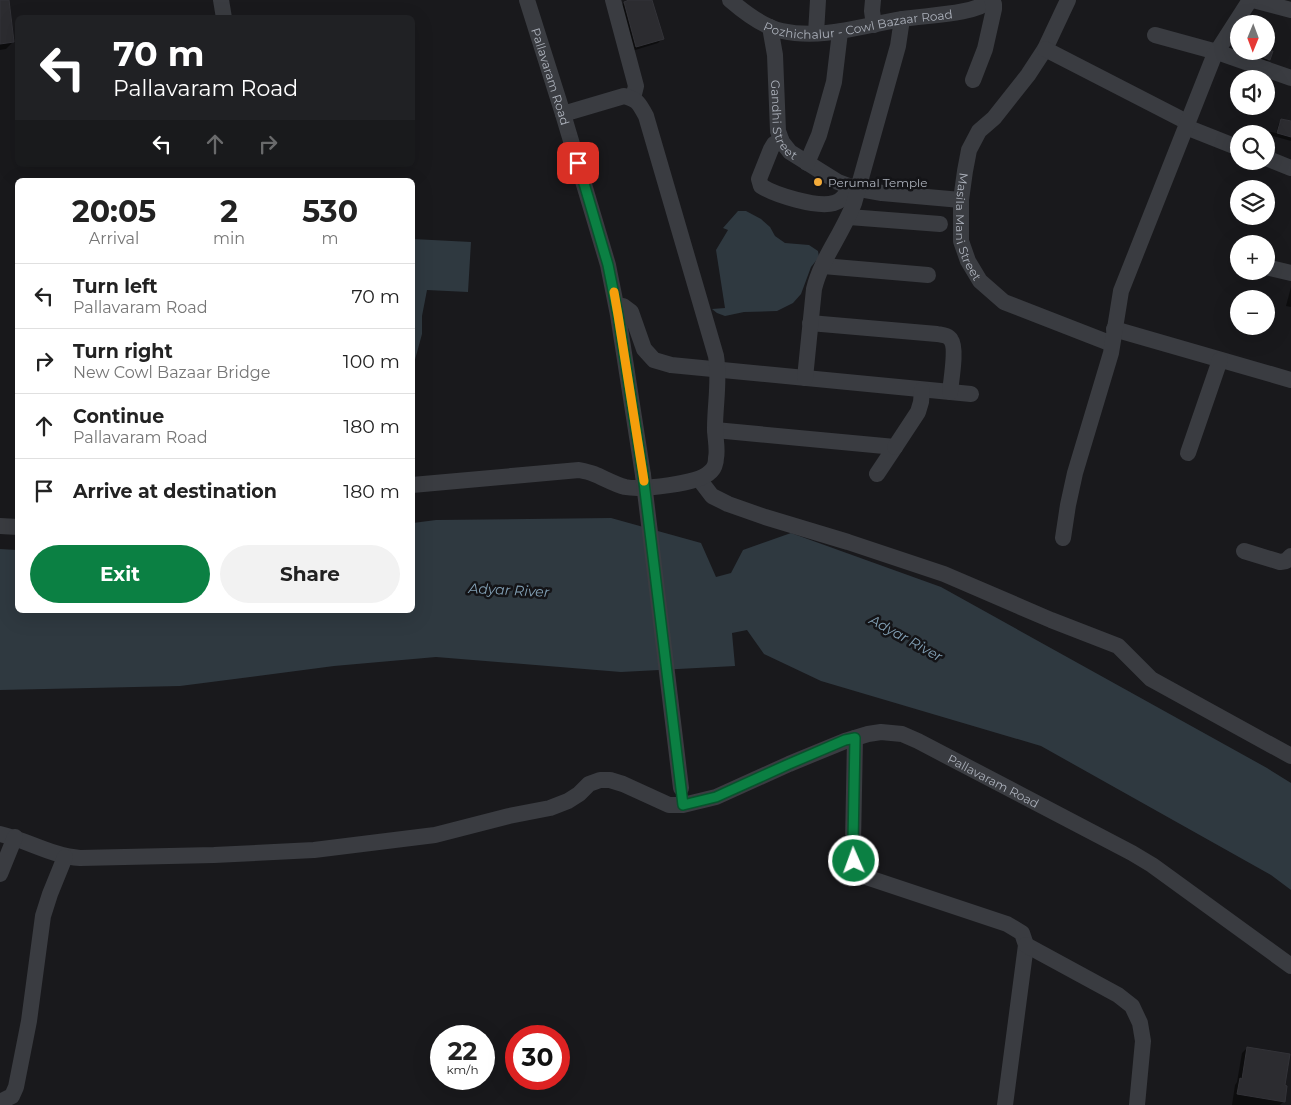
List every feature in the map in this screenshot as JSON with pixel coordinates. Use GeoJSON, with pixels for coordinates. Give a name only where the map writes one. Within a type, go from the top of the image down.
{"type":"FeatureCollection","features":[{"type":"Feature","properties":{"kind":"street"},"geometry":{"type":"LineString","coordinates":[[221,0],[224,15]]}},
{"type":"Feature","properties":{"kind":"street","name":"Pallavaram Road"},"geometry":{"type":"LineString","coordinates":[[527,0],[606,257],[617,307],[643,474],[683,805],[716,797],[845,740],[881,732],[902,734],[973,769],[1132,853],[1152,865],[1291,966]]}},
{"type":"Feature","properties":{"kind":"street"},"geometry":{"type":"LineString","coordinates":[[613,0],[636,86],[634,98]]}},
{"type":"Feature","properties":{"kind":"street","name":"Pozhichalur - Cowl Bazaar Road"},"geometry":{"type":"LineString","coordinates":[[730,0],[756,20],[770,27],[784,32],[816,33],[840,32],[902,19],[935,7],[958,12],[983,6],[992,0]]}},
{"type":"Feature","properties":{"kind":"street"},"geometry":{"type":"LineString","coordinates":[[816,33],[818,0]]}},
{"type":"Feature","properties":{"kind":"street"},"geometry":{"type":"LineString","coordinates":[[873,0],[874,25]]}},
{"type":"Feature","properties":{"kind":"street"},"geometry":{"type":"LineString","coordinates":[[973,80],[985,49],[994,10],[992,0]]}},
{"type":"Feature","properties":{"kind":"street","name":"Masila Mani Street"},"geometry":{"type":"LineString","coordinates":[[1068,0],[1045,49],[1012,97],[994,118],[979,131],[970,150],[961,200],[961,241],[968,261],[980,281],[1004,302],[1113,336],[1220,360],[1291,380]]}},
{"type":"Feature","properties":{"kind":"street"},"geometry":{"type":"LineString","coordinates":[[1063,538],[1075,473],[1111,353],[1121,291],[1186,125],[1217,52],[1251,0],[1291,10]]}},
{"type":"Feature","properties":{"kind":"street"},"geometry":{"type":"LineString","coordinates":[[805,378],[814,289],[817,277],[849,217],[854,188],[898,46],[902,19]]}},
{"type":"Feature","properties":{"kind":"street","name":"Gandhi Street"},"geometry":{"type":"LineString","coordinates":[[770,27],[775,55],[778,131],[781,140],[790,152],[838,182],[854,188],[882,193],[961,200]]}},
{"type":"Feature","properties":{"kind":"street"},"geometry":{"type":"LineString","coordinates":[[807,163],[819,135],[834,82],[840,32]]}},
{"type":"Feature","properties":{"kind":"street"},"geometry":{"type":"LineString","coordinates":[[1155,35],[1217,52],[1291,78]]}},
{"type":"Feature","properties":{"kind":"street"},"geometry":{"type":"LineString","coordinates":[[1045,49],[1186,125],[1230,144]]}},
{"type":"Feature","properties":{"kind":"street"},"geometry":{"type":"LineString","coordinates":[[415,485],[579,470],[626,487],[635,488],[684,483],[699,479],[710,472],[715,465],[717,456],[715,430],[718,370],[712,340],[646,116],[640,104],[634,98],[624,96],[563,114]]}},
{"type":"Feature","properties":{"kind":"street"},"geometry":{"type":"LineString","coordinates":[[781,140],[770,149],[759,179],[761,186],[766,190],[802,201],[821,204],[835,203],[854,188]]}},
{"type":"Feature","properties":{"kind":"street"},"geometry":{"type":"LineString","coordinates":[[1275,162],[1291,168]]}},
{"type":"Feature","properties":{"kind":"street"},"geometry":{"type":"LineString","coordinates":[[849,217],[940,224]]}},
{"type":"Feature","properties":{"kind":"street"},"geometry":{"type":"LineString","coordinates":[[823,266],[928,275]]}},
{"type":"Feature","properties":{"kind":"street"},"geometry":{"type":"LineString","coordinates":[[1275,269],[1291,273]]}},
{"type":"Feature","properties":{"kind":"street"},"geometry":{"type":"LineString","coordinates":[[617,307],[623,306],[630,312],[644,349],[654,360],[670,365],[971,394]]}},
{"type":"Feature","properties":{"kind":"street"},"geometry":{"type":"LineString","coordinates":[[810,323],[947,336],[952,340],[954,346],[950,392]]}},
{"type":"Feature","properties":{"kind":"street"},"geometry":{"type":"LineString","coordinates":[[1188,453],[1220,360]]}},
{"type":"Feature","properties":{"kind":"street"},"geometry":{"type":"LineString","coordinates":[[877,474],[918,412],[922,390]]}},
{"type":"Feature","properties":{"kind":"street"},"geometry":{"type":"LineString","coordinates":[[715,430],[895,447]]}},
{"type":"Feature","properties":{"kind":"street"},"geometry":{"type":"LineString","coordinates":[[699,479],[712,496],[728,504],[944,574],[1051,620],[1118,646],[1151,680],[1291,756]]}},
{"type":"Feature","properties":{"kind":"street"},"geometry":{"type":"LineString","coordinates":[[0,526],[15,527]]}},
{"type":"Feature","properties":{"kind":"street"},"geometry":{"type":"LineString","coordinates":[[1244,551],[1280,562],[1286,561],[1291,556]]}},
{"type":"Feature","properties":{"kind":"street"},"geometry":{"type":"LineString","coordinates":[[855,738],[853,843],[854,861],[859,871],[866,877],[1006,924],[1022,933],[1026,945],[1005,1105]]}},
{"type":"Feature","properties":{"kind":"street"},"geometry":{"type":"LineString","coordinates":[[1,869],[8,835],[66,857],[80,858],[314,850],[435,835],[509,816],[550,808],[568,801],[589,784],[600,780],[610,780],[623,784],[669,805],[683,805]]}},
{"type":"Feature","properties":{"kind":"street"},"geometry":{"type":"LineString","coordinates":[[4,1103],[12,1096],[16,1087],[29,1021],[43,916],[66,857]]}},
{"type":"Feature","properties":{"kind":"street"},"geometry":{"type":"LineString","coordinates":[[1026,945],[1118,994],[1132,1006],[1140,1023],[1143,1041],[1137,1105]]}},
{"type":"Feature","properties":{"kind":"water"},"geometry":{"type":"Polygon","coordinates":[[[738,211],[746,211],[761,219],[770,227],[775,236],[785,243],[809,245],[818,251],[819,257],[811,267],[801,294],[793,303],[777,311],[744,312],[725,316],[712,309],[725,308],[716,250],[728,230],[723,228],[738,211]]]}},
{"type":"Feature","properties":{"kind":"water"},"geometry":{"type":"Polygon","coordinates":[[[415,239],[471,242],[468,292],[427,290],[422,316],[422,334],[415,360],[415,239]]]}},
{"type":"Feature","properties":{"kind":"water","name":"Adyar River"},"geometry":{"type":"Polygon","coordinates":[[[611,518],[701,543],[716,577],[731,573],[743,550],[791,533],[941,587],[1291,783],[1291,890],[1271,875],[1041,746],[821,681],[764,654],[747,630],[732,633],[735,666],[621,672],[436,657],[334,666],[180,686],[0,690],[0,549],[15,550],[15,613],[415,613],[415,523],[436,520],[611,518]]]}},
{"type":"Feature","properties":{"kind":"building"},"geometry":{"type":"Polygon","coordinates":[[[0,0],[9,0],[14,42],[0,44],[0,0]]]}},
{"type":"Feature","properties":{"kind":"building"},"geometry":{"type":"Polygon","coordinates":[[[629,0],[652,0],[664,39],[636,47],[624,2],[629,0]]]}},
{"type":"Feature","properties":{"kind":"building"},"geometry":{"type":"Polygon","coordinates":[[[1281,119],[1291,121],[1291,137],[1277,133],[1281,119]]]}},
{"type":"Feature","properties":{"kind":"building"},"geometry":{"type":"Polygon","coordinates":[[[1247,1047],[1290,1054],[1285,1085],[1287,1086],[1285,1102],[1237,1094],[1240,1078],[1242,1079],[1247,1047]]]}},
{"type":"Feature","properties":{"kind":"slow traffic"},"geometry":{"type":"LineString","coordinates":[[614,292],[644,481]]}},
{"type":"Feature","properties":{"kind":"place","name":"Perumal Temple"},"geometry":{"type":"Point","coordinates":[818,182]}},
{"type":"Feature","properties":{"kind":"route"},"geometry":{"type":"LineString","coordinates":[[578,163],[608,265],[618,315],[643,474],[683,805],[716,797],[845,740],[855,738],[854,861]]}}]}
